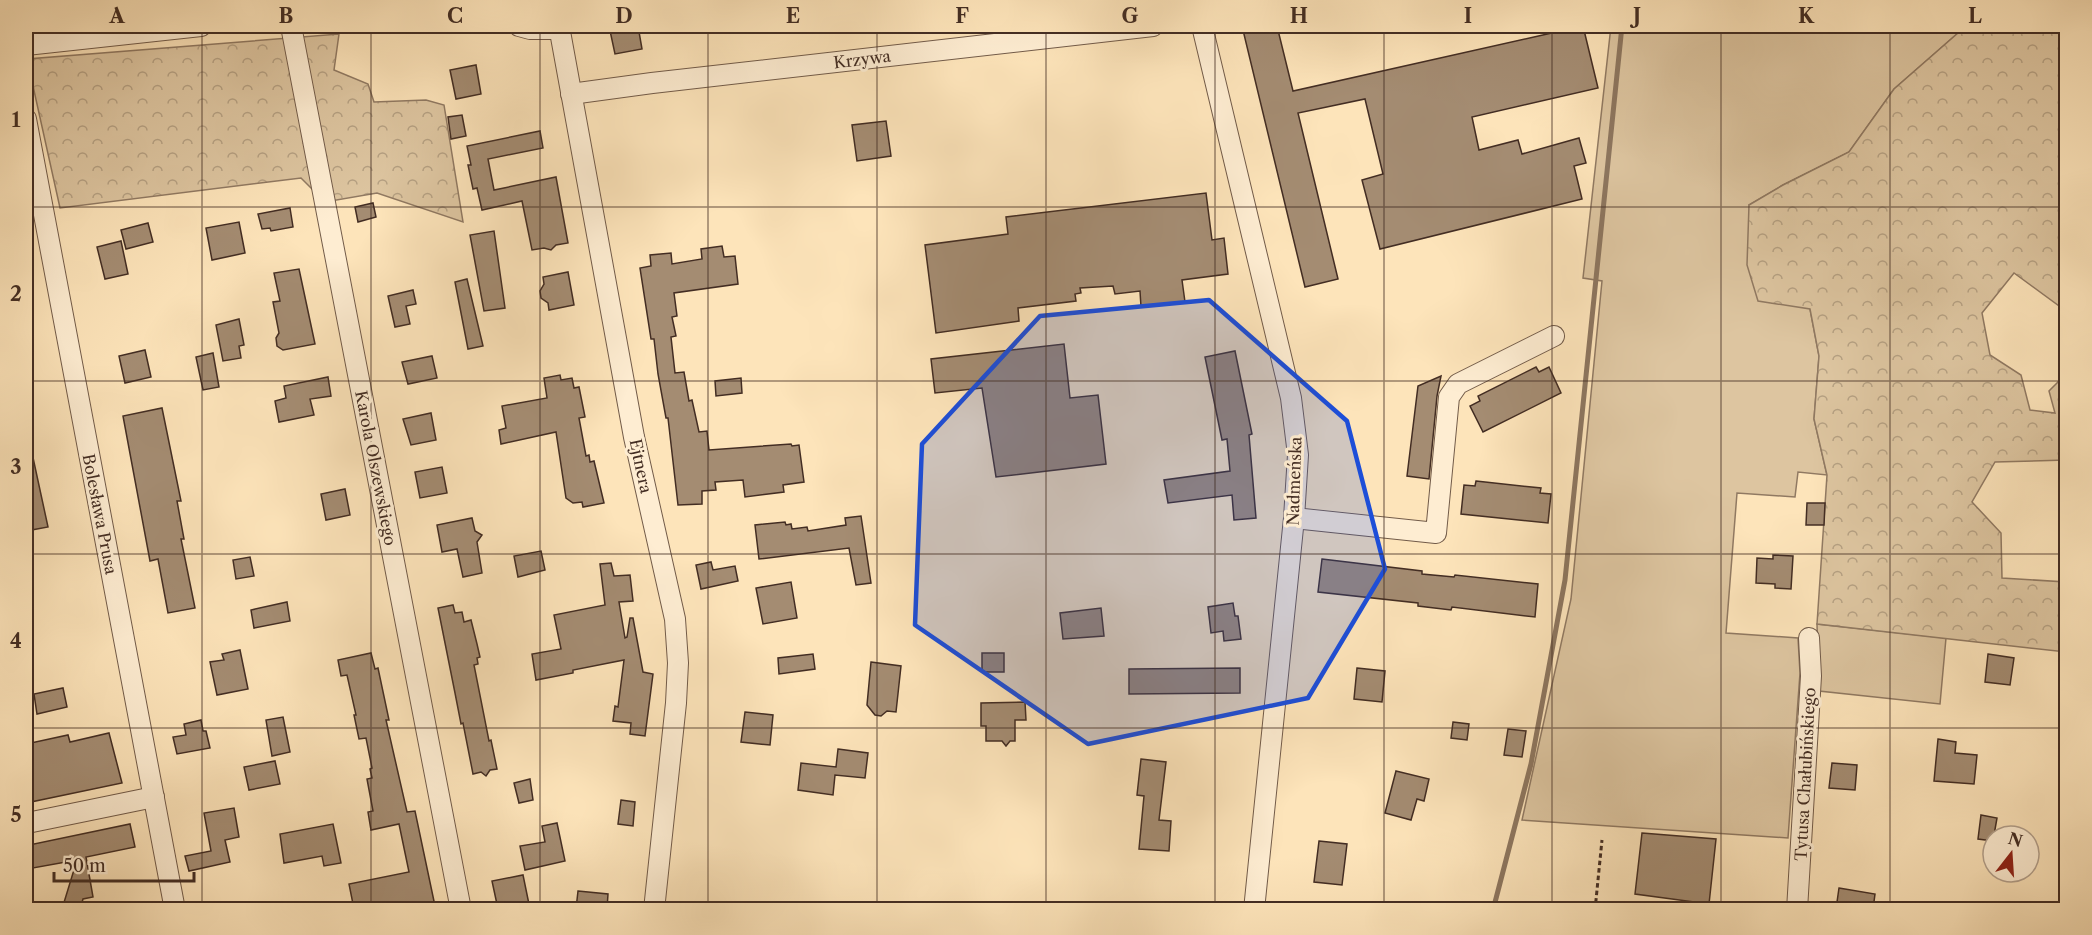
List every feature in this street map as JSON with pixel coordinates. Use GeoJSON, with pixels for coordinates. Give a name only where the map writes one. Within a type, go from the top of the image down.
{"type":"FeatureCollection","features":[{"type":"Feature","properties":{"kind":"street"},"geometry":{"type":"LineString","coordinates":[[26,45],[201,26]]}},
{"type":"Feature","properties":{"kind":"street","name":"Karola Olszewskiego"},"geometry":{"type":"LineString","coordinates":[[291,26],[461,909]]}},
{"type":"Feature","properties":{"kind":"street"},"geometry":{"type":"LineString","coordinates":[[519,26],[530,29],[560,27]]}},
{"type":"Feature","properties":{"kind":"street","name":"Krzywa"},"geometry":{"type":"LineString","coordinates":[[571,94],[1153,26]]}},
{"type":"Feature","properties":{"kind":"street","name":"Nadmeńska"},"geometry":{"type":"LineString","coordinates":[[1202,26],[1291,398],[1298,455],[1294,518],[1254,909]]}},
{"type":"Feature","properties":{"kind":"street","name":"Ejtnera"},"geometry":{"type":"LineString","coordinates":[[560,27],[634,437],[675,619],[678,663],[676,703],[654,909]]}},
{"type":"Feature","properties":{"kind":"street","name":"Bolesława Prusa"},"geometry":{"type":"LineString","coordinates":[[26,119],[175,909]]}},
{"type":"Feature","properties":{"kind":"street"},"geometry":{"type":"LineString","coordinates":[[1294,518],[1436,533],[1449,397],[1458,384],[1554,336]]}},
{"type":"Feature","properties":{"kind":"street","name":"Tytusa Chałubińskiego"},"geometry":{"type":"LineString","coordinates":[[1797,909],[1811,676],[1809,638]]}},
{"type":"Feature","properties":{"kind":"street"},"geometry":{"type":"LineString","coordinates":[[32,822],[154,797]]}},
{"type":"Feature","properties":{"kind":"path"},"geometry":{"type":"LineString","coordinates":[[1595,909],[1602,840]]}},
{"type":"Feature","properties":{"kind":"highlighted area"},"geometry":{"type":"Polygon","coordinates":[[[1209,300],[1347,421],[1385,569],[1308,698],[1088,744],[915,625],[922,444],[1040,316],[1209,300]]]}},
{"type":"Feature","properties":{"kind":"green space"},"geometry":{"type":"Polygon","coordinates":[[[1611,26],[1966,26],[1894,89],[1849,152],[1749,205],[1810,309],[1819,356],[1814,419],[1827,475],[1798,472],[1795,497],[1737,493],[1726,633],[1798,638],[1800,673],[1788,838],[1522,820],[1571,599],[1602,281],[1583,278],[1611,26]]]}},
{"type":"Feature","properties":{"kind":"green space"},"geometry":{"type":"Polygon","coordinates":[[[1966,26],[2066,26],[2066,311],[2014,273],[1982,313],[1990,355],[2021,375],[2030,410],[2055,413],[2049,391],[2066,374],[2066,460],[1995,462],[1972,502],[2001,533],[2002,578],[2066,582],[2066,652],[1817,624],[1827,475],[1814,419],[1819,356],[1810,309],[1758,301],[1747,265],[1749,205],[1849,152],[1894,89],[1966,26]]]}},
{"type":"Feature","properties":{"kind":"green space"},"geometry":{"type":"Polygon","coordinates":[[[339,34],[334,70],[368,84],[374,102],[426,100],[444,105],[463,222],[377,193],[325,202],[301,178],[60,208],[27,59],[339,34]]]}},
{"type":"Feature","properties":{"kind":"green space"},"geometry":{"type":"Polygon","coordinates":[[[1817,624],[1946,638],[1940,704],[1819,691],[1817,624]]]}},
{"type":"Feature","properties":{"kind":"building"},"geometry":{"type":"Polygon","coordinates":[[[609,26],[638,26],[642,49],[615,54],[609,26]]]}},
{"type":"Feature","properties":{"kind":"building"},"geometry":{"type":"Polygon","coordinates":[[[1242,26],[1277,26],[1293,91],[1583,26],[1598,88],[1472,117],[1479,150],[1518,140],[1522,154],[1579,138],[1586,163],[1574,166],[1582,199],[1380,249],[1362,180],[1383,174],[1365,99],[1298,113],[1338,279],[1305,287],[1242,26]]]}},
{"type":"Feature","properties":{"kind":"building"},"geometry":{"type":"Polygon","coordinates":[[[476,65],[481,94],[456,99],[450,70],[476,65]]]}},
{"type":"Feature","properties":{"kind":"building"},"geometry":{"type":"Polygon","coordinates":[[[462,115],[466,136],[451,139],[448,117],[462,115]]]}},
{"type":"Feature","properties":{"kind":"building"},"geometry":{"type":"Polygon","coordinates":[[[886,121],[891,156],[857,161],[852,125],[886,121]]]}},
{"type":"Feature","properties":{"kind":"building"},"geometry":{"type":"Polygon","coordinates":[[[540,131],[543,148],[488,159],[494,190],[556,177],[568,243],[556,245],[551,250],[544,248],[532,250],[522,201],[482,210],[477,188],[473,189],[468,165],[471,165],[467,146],[540,131]]]}},
{"type":"Feature","properties":{"kind":"building"},"geometry":{"type":"Polygon","coordinates":[[[1206,193],[1212,240],[1224,238],[1228,274],[1182,280],[1185,302],[1141,307],[1140,291],[1115,294],[1113,286],[1080,288],[1081,293],[1075,294],[1076,301],[1018,308],[1019,321],[936,333],[925,245],[1008,234],[1006,217],[1206,193]]]}},
{"type":"Feature","properties":{"kind":"building"},"geometry":{"type":"Polygon","coordinates":[[[373,203],[376,217],[358,222],[355,207],[373,203]]]}},
{"type":"Feature","properties":{"kind":"building"},"geometry":{"type":"Polygon","coordinates":[[[290,208],[293,227],[271,231],[270,228],[262,229],[258,214],[290,208]]]}},
{"type":"Feature","properties":{"kind":"building"},"geometry":{"type":"Polygon","coordinates":[[[239,222],[245,253],[212,260],[206,228],[239,222]]]}},
{"type":"Feature","properties":{"kind":"building"},"geometry":{"type":"Polygon","coordinates":[[[148,223],[153,242],[126,249],[121,230],[148,223]]]}},
{"type":"Feature","properties":{"kind":"building"},"geometry":{"type":"Polygon","coordinates":[[[494,231],[505,308],[484,311],[470,235],[494,231]]]}},
{"type":"Feature","properties":{"kind":"building"},"geometry":{"type":"Polygon","coordinates":[[[121,241],[128,274],[105,279],[97,247],[121,241]]]}},
{"type":"Feature","properties":{"kind":"building"},"geometry":{"type":"Polygon","coordinates":[[[722,246],[724,257],[735,256],[738,284],[674,293],[677,316],[672,317],[676,336],[671,337],[675,373],[684,372],[689,401],[692,400],[699,432],[707,431],[709,450],[799,445],[804,482],[783,485],[784,492],[745,497],[743,480],[715,482],[716,490],[702,491],[702,504],[678,505],[668,418],[666,418],[658,374],[654,339],[651,339],[640,268],[651,266],[650,255],[671,253],[672,264],[702,259],[701,249],[722,246]]]}},
{"type":"Feature","properties":{"kind":"building"},"geometry":{"type":"Polygon","coordinates":[[[299,269],[315,344],[283,350],[277,346],[276,338],[279,333],[273,302],[280,301],[274,273],[299,269]]]}},
{"type":"Feature","properties":{"kind":"building"},"geometry":{"type":"Polygon","coordinates":[[[568,272],[574,305],[549,310],[548,303],[541,298],[543,277],[568,272]]]}},
{"type":"Feature","properties":{"kind":"building"},"geometry":{"type":"Polygon","coordinates":[[[467,279],[483,346],[468,349],[455,282],[467,279]]]}},
{"type":"Feature","properties":{"kind":"building"},"geometry":{"type":"Polygon","coordinates":[[[413,290],[416,304],[406,306],[410,324],[395,327],[388,296],[413,290]]]}},
{"type":"Feature","properties":{"kind":"building"},"geometry":{"type":"Polygon","coordinates":[[[239,319],[244,345],[239,346],[241,358],[223,361],[216,325],[239,319]]]}},
{"type":"Feature","properties":{"kind":"building"},"geometry":{"type":"Polygon","coordinates":[[[1064,344],[1070,398],[1098,395],[1106,464],[996,477],[982,388],[935,393],[931,359],[1064,344]]]}},
{"type":"Feature","properties":{"kind":"building"},"geometry":{"type":"Polygon","coordinates":[[[145,350],[151,377],[125,383],[119,356],[145,350]]]}},
{"type":"Feature","properties":{"kind":"building"},"geometry":{"type":"Polygon","coordinates":[[[1235,351],[1252,434],[1249,435],[1256,518],[1234,520],[1232,495],[1168,503],[1164,480],[1230,471],[1227,439],[1222,440],[1205,357],[1235,351]]]}},
{"type":"Feature","properties":{"kind":"building"},"geometry":{"type":"Polygon","coordinates":[[[213,353],[219,387],[203,390],[196,357],[213,353]]]}},
{"type":"Feature","properties":{"kind":"building"},"geometry":{"type":"Polygon","coordinates":[[[432,356],[437,378],[408,384],[402,362],[432,356]]]}},
{"type":"Feature","properties":{"kind":"building"},"geometry":{"type":"Polygon","coordinates":[[[1536,367],[1539,372],[1549,367],[1561,393],[1483,432],[1470,406],[1480,401],[1478,396],[1536,367]]]}},
{"type":"Feature","properties":{"kind":"building"},"geometry":{"type":"Polygon","coordinates":[[[560,375],[561,380],[572,378],[574,388],[579,387],[585,417],[579,418],[586,456],[589,455],[590,462],[594,461],[604,503],[583,507],[582,502],[573,503],[566,498],[556,432],[501,444],[499,430],[506,428],[502,406],[547,398],[544,378],[560,375]]]}},
{"type":"Feature","properties":{"kind":"building"},"geometry":{"type":"Polygon","coordinates":[[[1441,376],[1429,479],[1407,476],[1418,386],[1441,376]]]}},
{"type":"Feature","properties":{"kind":"building"},"geometry":{"type":"Polygon","coordinates":[[[328,377],[331,396],[310,399],[314,415],[279,422],[275,401],[286,398],[284,386],[328,377]]]}},
{"type":"Feature","properties":{"kind":"building"},"geometry":{"type":"Polygon","coordinates":[[[741,378],[742,393],[716,396],[715,381],[741,378]]]}},
{"type":"Feature","properties":{"kind":"building"},"geometry":{"type":"Polygon","coordinates":[[[162,408],[181,501],[177,501],[184,539],[181,539],[195,608],[168,613],[158,559],[150,561],[123,416],[162,408]]]}},
{"type":"Feature","properties":{"kind":"building"},"geometry":{"type":"Polygon","coordinates":[[[431,413],[436,440],[411,445],[403,419],[431,413]]]}},
{"type":"Feature","properties":{"kind":"building"},"geometry":{"type":"Polygon","coordinates":[[[32,453],[48,527],[26,531],[26,454],[32,453]]]}},
{"type":"Feature","properties":{"kind":"building"},"geometry":{"type":"Polygon","coordinates":[[[442,467],[447,493],[420,498],[415,472],[442,467]]]}},
{"type":"Feature","properties":{"kind":"building"},"geometry":{"type":"Polygon","coordinates":[[[1476,481],[1541,488],[1540,493],[1551,494],[1548,523],[1461,514],[1464,485],[1475,486],[1476,481]]]}},
{"type":"Feature","properties":{"kind":"building"},"geometry":{"type":"Polygon","coordinates":[[[345,489],[350,515],[326,520],[321,494],[345,489]]]}},
{"type":"Feature","properties":{"kind":"building"},"geometry":{"type":"Polygon","coordinates":[[[1807,503],[1825,503],[1824,525],[1806,525],[1807,503]]]}},
{"type":"Feature","properties":{"kind":"building"},"geometry":{"type":"Polygon","coordinates":[[[861,516],[871,583],[856,585],[849,548],[759,559],[755,525],[785,522],[786,525],[791,524],[792,529],[807,527],[808,531],[846,525],[845,518],[861,516]]]}},
{"type":"Feature","properties":{"kind":"building"},"geometry":{"type":"Polygon","coordinates":[[[472,518],[475,531],[482,535],[477,542],[482,573],[463,577],[457,549],[442,552],[437,525],[472,518]]]}},
{"type":"Feature","properties":{"kind":"building"},"geometry":{"type":"Polygon","coordinates":[[[541,551],[545,570],[518,577],[514,556],[541,551]]]}},
{"type":"Feature","properties":{"kind":"building"},"geometry":{"type":"Polygon","coordinates":[[[1773,555],[1793,556],[1791,589],[1775,588],[1775,584],[1756,583],[1757,558],[1773,559],[1773,555]]]}},
{"type":"Feature","properties":{"kind":"building"},"geometry":{"type":"Polygon","coordinates":[[[250,557],[254,576],[236,579],[233,560],[250,557]]]}},
{"type":"Feature","properties":{"kind":"building"},"geometry":{"type":"Polygon","coordinates":[[[1322,559],[1422,571],[1422,574],[1454,577],[1455,575],[1538,584],[1535,617],[1452,607],[1451,610],[1418,606],[1418,603],[1318,592],[1322,559]]]}},
{"type":"Feature","properties":{"kind":"building"},"geometry":{"type":"Polygon","coordinates":[[[711,562],[713,570],[735,566],[738,581],[701,589],[696,565],[711,562]]]}},
{"type":"Feature","properties":{"kind":"building"},"geometry":{"type":"Polygon","coordinates":[[[611,563],[614,576],[630,575],[633,601],[619,602],[625,638],[630,618],[633,618],[643,672],[653,674],[645,736],[630,734],[631,723],[613,721],[615,706],[618,707],[624,660],[536,680],[532,654],[561,649],[554,615],[605,605],[600,564],[611,563]]]}},
{"type":"Feature","properties":{"kind":"building"},"geometry":{"type":"Polygon","coordinates":[[[791,582],[797,618],[763,624],[756,588],[791,582]]]}},
{"type":"Feature","properties":{"kind":"building"},"geometry":{"type":"Polygon","coordinates":[[[287,602],[290,621],[254,628],[251,610],[287,602]]]}},
{"type":"Feature","properties":{"kind":"building"},"geometry":{"type":"Polygon","coordinates":[[[1233,603],[1235,616],[1238,616],[1241,639],[1224,641],[1223,631],[1211,633],[1208,607],[1233,603]]]}},
{"type":"Feature","properties":{"kind":"building"},"geometry":{"type":"Polygon","coordinates":[[[453,605],[455,613],[462,612],[464,622],[471,620],[480,657],[477,658],[478,664],[474,665],[497,769],[490,770],[486,776],[481,772],[473,774],[438,608],[453,605]]]}},
{"type":"Feature","properties":{"kind":"building"},"geometry":{"type":"Polygon","coordinates":[[[1101,608],[1104,636],[1063,639],[1060,613],[1101,608]]]}},
{"type":"Feature","properties":{"kind":"building"},"geometry":{"type":"Polygon","coordinates":[[[240,650],[248,689],[217,695],[210,662],[224,660],[222,654],[240,650]]]}},
{"type":"Feature","properties":{"kind":"building"},"geometry":{"type":"Polygon","coordinates":[[[371,653],[375,669],[378,668],[389,720],[386,720],[407,812],[415,811],[435,906],[417,909],[416,905],[393,909],[354,909],[349,884],[409,872],[399,824],[371,830],[368,812],[373,811],[367,779],[372,778],[370,769],[372,768],[366,738],[359,739],[347,675],[341,676],[338,660],[371,653]]]}},
{"type":"Feature","properties":{"kind":"building"},"geometry":{"type":"Polygon","coordinates":[[[982,653],[1004,653],[1004,672],[982,672],[982,653]]]}},
{"type":"Feature","properties":{"kind":"building"},"geometry":{"type":"Polygon","coordinates":[[[813,654],[815,669],[779,674],[778,658],[813,654]]]}},
{"type":"Feature","properties":{"kind":"building"},"geometry":{"type":"Polygon","coordinates":[[[1988,654],[2014,658],[2010,685],[1985,682],[1988,654]]]}},
{"type":"Feature","properties":{"kind":"building"},"geometry":{"type":"Polygon","coordinates":[[[871,662],[901,666],[896,712],[887,711],[881,716],[875,715],[867,705],[871,662]]]}},
{"type":"Feature","properties":{"kind":"building"},"geometry":{"type":"Polygon","coordinates":[[[1240,668],[1240,693],[1129,694],[1129,669],[1240,668]]]}},
{"type":"Feature","properties":{"kind":"building"},"geometry":{"type":"Polygon","coordinates":[[[1357,668],[1385,671],[1382,702],[1354,699],[1357,668]]]}},
{"type":"Feature","properties":{"kind":"building"},"geometry":{"type":"Polygon","coordinates":[[[63,688],[67,707],[37,714],[34,694],[63,688]]]}},
{"type":"Feature","properties":{"kind":"building"},"geometry":{"type":"Polygon","coordinates":[[[1025,702],[1026,720],[1015,720],[1015,741],[1010,741],[1006,746],[1002,741],[986,741],[986,726],[981,726],[981,703],[1025,702]]]}},
{"type":"Feature","properties":{"kind":"building"},"geometry":{"type":"Polygon","coordinates":[[[745,712],[773,715],[770,745],[741,742],[745,712]]]}},
{"type":"Feature","properties":{"kind":"building"},"geometry":{"type":"Polygon","coordinates":[[[283,717],[290,752],[272,756],[266,720],[283,717]]]}},
{"type":"Feature","properties":{"kind":"building"},"geometry":{"type":"Polygon","coordinates":[[[201,720],[210,748],[177,754],[173,737],[186,735],[184,724],[201,720]]]}},
{"type":"Feature","properties":{"kind":"building"},"geometry":{"type":"Polygon","coordinates":[[[1453,722],[1469,724],[1467,740],[1451,738],[1453,722]]]}},
{"type":"Feature","properties":{"kind":"building"},"geometry":{"type":"Polygon","coordinates":[[[1508,729],[1526,731],[1522,757],[1504,755],[1508,729]]]}},
{"type":"Feature","properties":{"kind":"building"},"geometry":{"type":"Polygon","coordinates":[[[109,733],[122,783],[26,803],[26,744],[68,735],[70,742],[109,733]]]}},
{"type":"Feature","properties":{"kind":"building"},"geometry":{"type":"Polygon","coordinates":[[[1938,739],[1956,742],[1955,753],[1977,755],[1974,784],[1934,781],[1938,739]]]}},
{"type":"Feature","properties":{"kind":"building"},"geometry":{"type":"Polygon","coordinates":[[[838,749],[868,753],[865,778],[835,775],[833,795],[798,790],[801,763],[836,767],[838,749]]]}},
{"type":"Feature","properties":{"kind":"building"},"geometry":{"type":"Polygon","coordinates":[[[1141,759],[1166,762],[1159,820],[1171,821],[1169,851],[1139,849],[1144,796],[1137,795],[1141,759]]]}},
{"type":"Feature","properties":{"kind":"building"},"geometry":{"type":"Polygon","coordinates":[[[275,761],[280,784],[249,790],[244,767],[275,761]]]}},
{"type":"Feature","properties":{"kind":"building"},"geometry":{"type":"Polygon","coordinates":[[[1832,763],[1857,765],[1855,790],[1829,788],[1832,763]]]}},
{"type":"Feature","properties":{"kind":"building"},"geometry":{"type":"Polygon","coordinates":[[[1396,771],[1429,779],[1424,801],[1417,799],[1411,820],[1385,813],[1396,771]]]}},
{"type":"Feature","properties":{"kind":"building"},"geometry":{"type":"Polygon","coordinates":[[[530,779],[533,800],[519,803],[514,783],[530,779]]]}},
{"type":"Feature","properties":{"kind":"building"},"geometry":{"type":"Polygon","coordinates":[[[621,800],[635,802],[633,826],[618,824],[621,800]]]}},
{"type":"Feature","properties":{"kind":"building"},"geometry":{"type":"Polygon","coordinates":[[[234,808],[239,837],[225,840],[230,862],[189,871],[185,856],[211,851],[204,813],[234,808]]]}},
{"type":"Feature","properties":{"kind":"building"},"geometry":{"type":"Polygon","coordinates":[[[1981,815],[1997,818],[1996,824],[1981,824],[1981,839],[1978,839],[1981,815]]]}},
{"type":"Feature","properties":{"kind":"building"},"geometry":{"type":"Polygon","coordinates":[[[557,823],[565,861],[525,870],[520,846],[545,842],[542,826],[557,823]]]}},
{"type":"Feature","properties":{"kind":"building"},"geometry":{"type":"Polygon","coordinates":[[[130,824],[135,847],[86,857],[93,897],[83,899],[80,909],[62,909],[77,860],[33,868],[29,845],[130,824]]]}},
{"type":"Feature","properties":{"kind":"building"},"geometry":{"type":"Polygon","coordinates":[[[333,824],[341,863],[324,866],[322,856],[284,863],[280,834],[333,824]]]}},
{"type":"Feature","properties":{"kind":"building"},"geometry":{"type":"Polygon","coordinates":[[[1642,833],[1716,839],[1709,904],[1635,894],[1642,833]]]}},
{"type":"Feature","properties":{"kind":"building"},"geometry":{"type":"Polygon","coordinates":[[[1319,841],[1347,844],[1342,885],[1314,882],[1319,841]]]}},
{"type":"Feature","properties":{"kind":"building"},"geometry":{"type":"Polygon","coordinates":[[[523,875],[530,909],[498,909],[492,881],[523,875]]]}},
{"type":"Feature","properties":{"kind":"building"},"geometry":{"type":"Polygon","coordinates":[[[1839,888],[1875,894],[1873,909],[1836,909],[1839,888]]]}},
{"type":"Feature","properties":{"kind":"building"},"geometry":{"type":"Polygon","coordinates":[[[578,891],[608,894],[607,909],[576,909],[578,891]]]}},
{"type":"Feature","properties":{"kind":"waterway"},"geometry":{"type":"LineString","coordinates":[[1493,910],[1531,764],[1565,580],[1622,26]]}}]}
